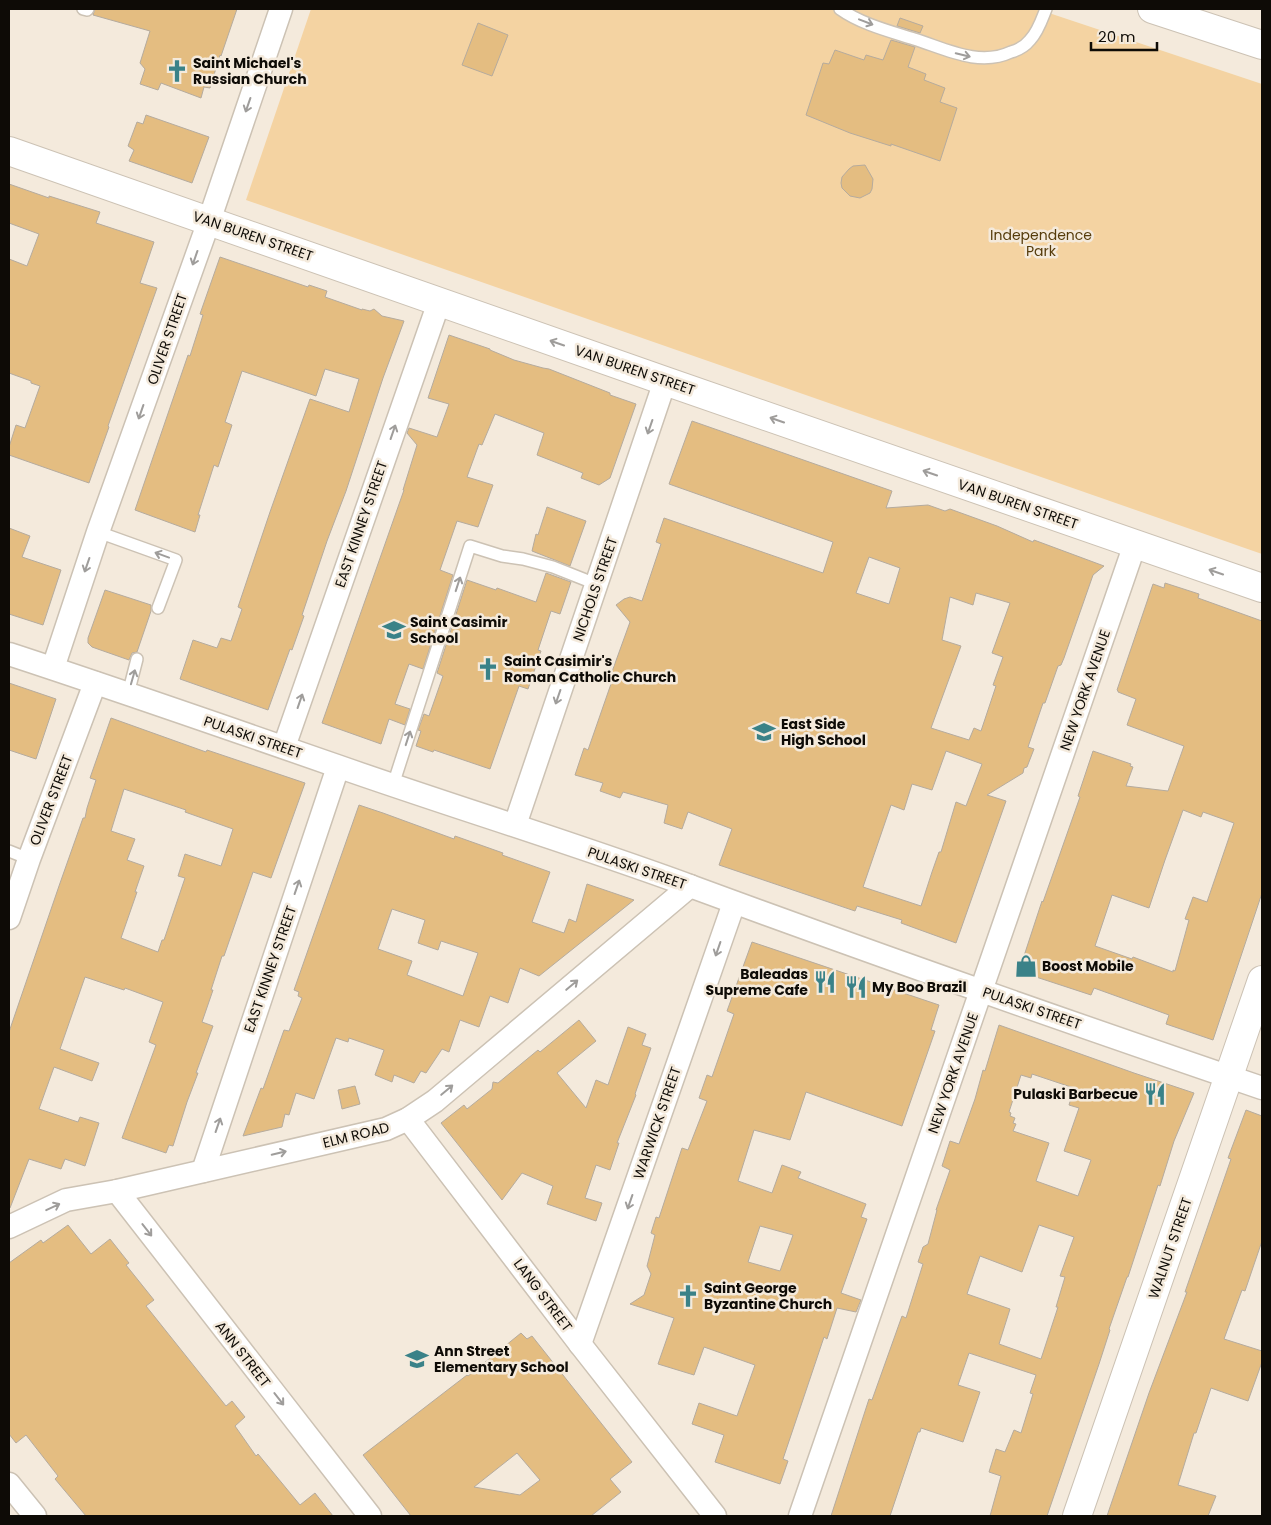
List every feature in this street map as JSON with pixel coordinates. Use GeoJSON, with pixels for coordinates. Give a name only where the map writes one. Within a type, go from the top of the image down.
{"type":"FeatureCollection","features":[{"type":"Feature","properties":{"kind":"street","name":"OLIVER STREET"},"geometry":{"type":"LineString","coordinates":[[52,668],[98,532],[209,221],[281,9]]}},
{"type":"Feature","properties":{"kind":"street"},"geometry":{"type":"LineString","coordinates":[[1152,9],[1262,45]]}},
{"type":"Feature","properties":{"kind":"street","name":"VAN BUREN STREET"},"geometry":{"type":"LineString","coordinates":[[9,151],[1262,588]]}},
{"type":"Feature","properties":{"kind":"street","name":"EAST KINNEY STREET"},"geometry":{"type":"LineString","coordinates":[[284,747],[439,302]]}},
{"type":"Feature","properties":{"kind":"street","name":"NICHOLS STREET"},"geometry":{"type":"LineString","coordinates":[[514,825],[665,381]]}},
{"type":"Feature","properties":{"kind":"street","name":"NEW YORK AVENUE"},"geometry":{"type":"LineString","coordinates":[[800,1516],[1135,544]]}},
{"type":"Feature","properties":{"kind":"street","name":"PULASKI STREET"},"geometry":{"type":"LineString","coordinates":[[9,654],[338,767],[514,825],[981,991],[1262,1088]]}},
{"type":"Feature","properties":{"kind":"street","name":"OLIVER STREET"},"geometry":{"type":"LineString","coordinates":[[9,918],[19,855],[95,683]]}},
{"type":"Feature","properties":{"kind":"street","name":"EAST KINNEY STREET"},"geometry":{"type":"LineString","coordinates":[[203,1171],[338,767]]}},
{"type":"Feature","properties":{"kind":"street","name":"ELM ROAD"},"geometry":{"type":"LineString","coordinates":[[9,1227],[66,1200],[117,1191],[386,1129],[408,1119],[435,1101],[690,886]]}},
{"type":"Feature","properties":{"kind":"street","name":"WARWICK STREET"},"geometry":{"type":"LineString","coordinates":[[580,1344],[734,903]]}},
{"type":"Feature","properties":{"kind":"street","name":"WALNUT STREET"},"geometry":{"type":"LineString","coordinates":[[1077,1516],[1262,980]]}},
{"type":"Feature","properties":{"kind":"street","name":"LANG STREET"},"geometry":{"type":"LineString","coordinates":[[408,1119],[580,1344],[715,1516]]}},
{"type":"Feature","properties":{"kind":"street","name":"ANN STREET"},"geometry":{"type":"LineString","coordinates":[[117,1191],[370,1516]]}},
{"type":"Feature","properties":{"kind":"street"},"geometry":{"type":"LineString","coordinates":[[9,1484],[34,1516]]}},
{"type":"Feature","properties":{"kind":"lane"},"geometry":{"type":"LineString","coordinates":[[83,9],[88,9]]}},
{"type":"Feature","properties":{"kind":"lane"},"geometry":{"type":"LineString","coordinates":[[840,9],[849,15],[894,33],[958,54],[978,58],[1002,57],[1018,49],[1030,40],[1046,9]]}},
{"type":"Feature","properties":{"kind":"lane"},"geometry":{"type":"LineString","coordinates":[[98,532],[176,560],[158,608]]}},
{"type":"Feature","properties":{"kind":"lane"},"geometry":{"type":"LineString","coordinates":[[393,785],[470,546],[502,556],[552,567],[596,584]]}},
{"type":"Feature","properties":{"kind":"lane"},"geometry":{"type":"LineString","coordinates":[[128,694],[137,659]]}},
{"type":"Feature","properties":{"kind":"green space","name":"Independence Park"},"geometry":{"type":"Polygon","coordinates":[[[311,9],[1037,9],[1262,84],[1262,554],[246,200],[311,9]]]}},
{"type":"Feature","properties":{"kind":"building"},"geometry":{"type":"Polygon","coordinates":[[[95,9],[237,9],[210,88],[204,87],[201,98],[161,83],[158,90],[140,84],[145,69],[140,63],[150,31],[93,15],[95,9]]]}},
{"type":"Feature","properties":{"kind":"building"},"geometry":{"type":"Polygon","coordinates":[[[900,18],[923,26],[920,33],[897,26],[900,18]]]}},
{"type":"Feature","properties":{"kind":"building"},"geometry":{"type":"Polygon","coordinates":[[[478,23],[508,35],[492,76],[462,65],[478,23]]]}},
{"type":"Feature","properties":{"kind":"building"},"geometry":{"type":"Polygon","coordinates":[[[891,40],[915,47],[908,67],[926,74],[924,80],[945,88],[940,102],[957,108],[940,161],[891,144],[891,146],[850,133],[806,115],[823,63],[829,64],[835,50],[864,60],[866,55],[883,60],[891,40]]]}},
{"type":"Feature","properties":{"kind":"building"},"geometry":{"type":"Polygon","coordinates":[[[146,115],[209,137],[192,183],[129,161],[134,150],[128,146],[137,122],[143,124],[146,115]]]}},
{"type":"Feature","properties":{"kind":"building"},"geometry":{"type":"Polygon","coordinates":[[[865,165],[873,179],[872,189],[870,193],[860,198],[850,196],[842,188],[842,177],[853,166],[865,165]]]}},
{"type":"Feature","properties":{"kind":"building"},"geometry":{"type":"Polygon","coordinates":[[[9,184],[49,198],[49,196],[100,212],[96,223],[154,242],[140,283],[157,288],[89,483],[9,455],[9,447],[16,425],[25,428],[40,386],[9,373],[9,259],[27,266],[39,234],[9,223],[9,184]]]}},
{"type":"Feature","properties":{"kind":"building"},"geometry":{"type":"Polygon","coordinates":[[[220,257],[308,287],[309,285],[327,291],[325,297],[362,310],[370,311],[374,309],[382,316],[404,321],[327,541],[302,615],[304,616],[268,710],[180,679],[193,640],[217,648],[221,638],[231,641],[242,609],[238,607],[310,399],[349,412],[359,379],[325,369],[316,396],[242,371],[225,422],[232,425],[218,467],[214,465],[198,515],[200,515],[195,532],[135,510],[188,355],[190,356],[203,315],[200,314],[220,257]]]}},
{"type":"Feature","properties":{"kind":"building"},"geometry":{"type":"Polygon","coordinates":[[[449,335],[490,349],[514,360],[549,369],[636,404],[610,478],[599,485],[581,478],[583,473],[537,455],[544,433],[495,414],[482,445],[479,444],[467,477],[493,485],[478,527],[457,521],[440,570],[453,575],[423,669],[409,664],[395,704],[410,709],[405,725],[389,719],[381,744],[322,723],[404,490],[417,445],[407,433],[409,428],[437,437],[449,404],[428,398],[449,335]]]}},
{"type":"Feature","properties":{"kind":"building","name":"East Side High School"},"geometry":{"type":"Polygon","coordinates":[[[692,421],[892,491],[886,508],[928,505],[945,511],[950,509],[997,526],[1033,542],[1034,540],[1104,566],[1093,575],[1064,658],[1061,665],[1058,666],[1045,703],[1043,703],[1028,747],[1034,749],[1027,767],[1024,768],[1023,773],[987,795],[1006,801],[956,943],[901,923],[902,920],[857,906],[855,911],[719,865],[732,829],[688,812],[682,829],[664,823],[668,805],[623,792],[620,798],[600,791],[603,783],[575,775],[584,748],[588,750],[612,681],[609,680],[630,622],[616,605],[630,597],[642,601],[661,544],[656,542],[664,518],[823,573],[833,542],[669,484],[692,421]],[[869,557],[856,593],[889,604],[900,568],[869,557]],[[976,593],[973,605],[950,597],[942,640],[961,646],[931,728],[969,740],[974,728],[981,731],[996,686],[993,685],[1003,657],[992,653],[1010,603],[976,593]],[[946,751],[932,790],[912,784],[904,810],[891,805],[863,887],[921,906],[939,852],[941,852],[956,802],[966,806],[982,764],[946,751]]]}},
{"type":"Feature","properties":{"kind":"building"},"geometry":{"type":"Polygon","coordinates":[[[547,507],[586,521],[570,566],[532,551],[536,534],[538,535],[547,507]]]}},
{"type":"Feature","properties":{"kind":"building"},"geometry":{"type":"Polygon","coordinates":[[[9,528],[30,536],[22,557],[61,570],[43,625],[9,614],[9,528]]]}},
{"type":"Feature","properties":{"kind":"building","name":"Saint Casimir's Roman Catholic Church"},"geometry":{"type":"Polygon","coordinates":[[[546,573],[571,582],[560,614],[551,611],[538,650],[541,651],[528,689],[519,686],[490,769],[434,750],[433,752],[416,746],[421,731],[418,730],[424,714],[429,716],[443,676],[437,673],[467,580],[536,602],[546,573]]]}},
{"type":"Feature","properties":{"kind":"building"},"geometry":{"type":"Polygon","coordinates":[[[1165,583],[1199,594],[1198,598],[1262,621],[1262,893],[1213,1040],[1166,1024],[1169,1015],[1094,988],[1091,995],[1030,975],[1022,962],[1080,797],[1078,796],[1093,751],[1131,764],[1130,766],[1133,767],[1126,786],[1168,791],[1184,746],[1127,725],[1136,699],[1117,690],[1153,584],[1164,588],[1165,583]],[[1183,810],[1149,908],[1112,895],[1095,946],[1132,959],[1133,957],[1173,972],[1173,970],[1175,971],[1189,920],[1185,919],[1193,897],[1207,902],[1234,823],[1203,812],[1201,817],[1183,810]]]}},
{"type":"Feature","properties":{"kind":"building"},"geometry":{"type":"Polygon","coordinates":[[[105,590],[151,605],[151,611],[137,652],[132,653],[129,660],[92,647],[88,643],[88,638],[105,590]]]}},
{"type":"Feature","properties":{"kind":"building"},"geometry":{"type":"Polygon","coordinates":[[[9,683],[56,699],[36,759],[9,750],[9,683]]]}},
{"type":"Feature","properties":{"kind":"building"},"geometry":{"type":"Polygon","coordinates":[[[111,718],[206,752],[207,750],[305,783],[271,878],[253,872],[224,956],[222,956],[202,1022],[213,1026],[173,1146],[169,1145],[166,1153],[122,1138],[156,1045],[149,1042],[163,1002],[125,988],[124,990],[85,977],[60,1049],[99,1063],[92,1081],[54,1067],[39,1109],[78,1122],[80,1117],[99,1123],[85,1166],[65,1159],[61,1169],[29,1159],[9,1208],[9,1032],[83,818],[85,818],[96,780],[90,778],[111,718]],[[124,789],[111,831],[135,839],[127,860],[144,866],[121,938],[158,952],[162,940],[164,940],[185,878],[178,876],[185,854],[221,866],[233,829],[185,812],[186,810],[124,789]]]}},
{"type":"Feature","properties":{"kind":"building"},"geometry":{"type":"Polygon","coordinates":[[[359,805],[454,839],[455,836],[550,872],[532,922],[564,933],[569,919],[576,922],[587,884],[634,900],[539,976],[520,968],[508,1003],[490,996],[479,1027],[460,1020],[449,1052],[442,1049],[426,1073],[421,1071],[414,1083],[394,1075],[392,1082],[375,1075],[384,1050],[349,1038],[348,1042],[336,1038],[314,1099],[296,1093],[289,1115],[285,1114],[282,1127],[243,1136],[261,1088],[263,1089],[284,1030],[289,1031],[302,998],[298,996],[299,992],[294,990],[359,805]],[[392,909],[378,949],[412,961],[407,975],[463,996],[478,953],[441,941],[438,950],[418,943],[425,920],[392,909]]]}},
{"type":"Feature","properties":{"kind":"building"},"geometry":{"type":"Polygon","coordinates":[[[752,942],[939,1005],[931,1030],[935,1031],[902,1126],[806,1092],[790,1140],[754,1130],[738,1181],[772,1193],[782,1165],[801,1172],[798,1178],[866,1204],[861,1217],[867,1219],[841,1293],[861,1300],[856,1312],[837,1308],[827,1339],[824,1337],[783,1459],[788,1461],[780,1484],[715,1462],[724,1435],[692,1424],[699,1403],[737,1416],[755,1365],[704,1347],[694,1375],[658,1364],[674,1318],[630,1304],[644,1295],[651,1274],[647,1266],[655,1235],[651,1233],[656,1217],[659,1218],[682,1148],[688,1150],[707,1101],[699,1098],[707,1075],[712,1077],[734,1014],[727,1011],[752,942]],[[760,1226],[748,1262],[780,1271],[793,1235],[760,1226]]]}},
{"type":"Feature","properties":{"kind":"building"},"geometry":{"type":"Polygon","coordinates":[[[579,1020],[596,1041],[557,1073],[586,1108],[596,1080],[608,1085],[628,1027],[646,1034],[642,1045],[651,1048],[636,1095],[617,1143],[619,1143],[610,1170],[596,1165],[585,1198],[602,1203],[596,1221],[547,1204],[553,1186],[522,1173],[502,1200],[441,1123],[464,1105],[467,1109],[492,1089],[493,1082],[498,1083],[579,1020]]]}},
{"type":"Feature","properties":{"kind":"building"},"geometry":{"type":"Polygon","coordinates":[[[999,1025],[1194,1093],[1174,1141],[1160,1186],[1158,1185],[1047,1516],[990,1516],[1001,1476],[989,1472],[996,1449],[1005,1452],[1014,1430],[1021,1433],[1033,1394],[1030,1393],[1036,1375],[969,1353],[958,1385],[980,1392],[963,1442],[921,1428],[920,1432],[918,1432],[890,1516],[831,1516],[869,1399],[872,1400],[902,1316],[906,1318],[923,1264],[918,1262],[923,1247],[928,1244],[936,1210],[950,1170],[942,1166],[950,1141],[959,1144],[983,1070],[985,1071],[999,1025]],[[1032,1074],[1031,1078],[1021,1075],[1009,1112],[1011,1113],[1010,1116],[1015,1118],[1013,1123],[1016,1124],[1013,1131],[1049,1143],[1036,1181],[1078,1196],[1091,1160],[1064,1151],[1079,1108],[1069,1105],[1074,1088],[1032,1074]],[[1039,1225],[1022,1272],[980,1256],[967,1294],[1010,1309],[999,1344],[1041,1359],[1058,1307],[1056,1307],[1065,1277],[1060,1276],[1074,1237],[1039,1225]]]}},
{"type":"Feature","properties":{"kind":"building"},"geometry":{"type":"Polygon","coordinates":[[[355,1086],[360,1104],[342,1109],[338,1090],[355,1086]]]}},
{"type":"Feature","properties":{"kind":"building"},"geometry":{"type":"Polygon","coordinates":[[[1246,1110],[1262,1116],[1262,1241],[1245,1291],[1242,1290],[1224,1339],[1262,1351],[1262,1362],[1248,1401],[1211,1388],[1196,1433],[1194,1433],[1178,1485],[1216,1496],[1208,1516],[1107,1516],[1149,1393],[1187,1292],[1185,1292],[1231,1159],[1228,1158],[1246,1110]]]}},
{"type":"Feature","properties":{"kind":"building"},"geometry":{"type":"Polygon","coordinates":[[[68,1225],[91,1254],[110,1239],[129,1263],[126,1265],[154,1300],[146,1306],[226,1406],[232,1401],[245,1417],[235,1426],[256,1456],[258,1454],[300,1505],[315,1493],[333,1516],[86,1516],[55,1479],[58,1476],[26,1435],[16,1443],[9,1434],[9,1263],[41,1240],[43,1243],[68,1225]]]}},
{"type":"Feature","properties":{"kind":"building"},"geometry":{"type":"Polygon","coordinates":[[[521,1333],[527,1339],[532,1336],[632,1462],[610,1479],[621,1492],[591,1516],[411,1516],[363,1455],[468,1376],[521,1333]],[[517,1453],[474,1487],[520,1495],[540,1480],[517,1453]]]}},
{"type":"Feature","properties":{"kind":"place","name":"Saint Michael's Russian Church"},"geometry":{"type":"Point","coordinates":[177,71]}},
{"type":"Feature","properties":{"kind":"place","name":"Saint Casimir School"},"geometry":{"type":"Point","coordinates":[394,630]}},
{"type":"Feature","properties":{"kind":"place","name":"Saint Casimir's Roman Catholic Church"},"geometry":{"type":"Point","coordinates":[488,669]}},
{"type":"Feature","properties":{"kind":"place","name":"East Side High School"},"geometry":{"type":"Point","coordinates":[764,732]}},
{"type":"Feature","properties":{"kind":"place","name":"Boost Mobile"},"geometry":{"type":"Point","coordinates":[1026,966]}},
{"type":"Feature","properties":{"kind":"place","name":"Baleadas Supreme Cafe"},"geometry":{"type":"Point","coordinates":[825,982]}},
{"type":"Feature","properties":{"kind":"place","name":"My Boo Brazil"},"geometry":{"type":"Point","coordinates":[856,987]}},
{"type":"Feature","properties":{"kind":"place","name":"Pulaski Barbecue"},"geometry":{"type":"Point","coordinates":[1155,1094]}},
{"type":"Feature","properties":{"kind":"place","name":"Saint George Byzantine Church"},"geometry":{"type":"Point","coordinates":[688,1296]}},
{"type":"Feature","properties":{"kind":"place","name":"Ann Street Elementary School"},"geometry":{"type":"Point","coordinates":[417,1359]}}]}
